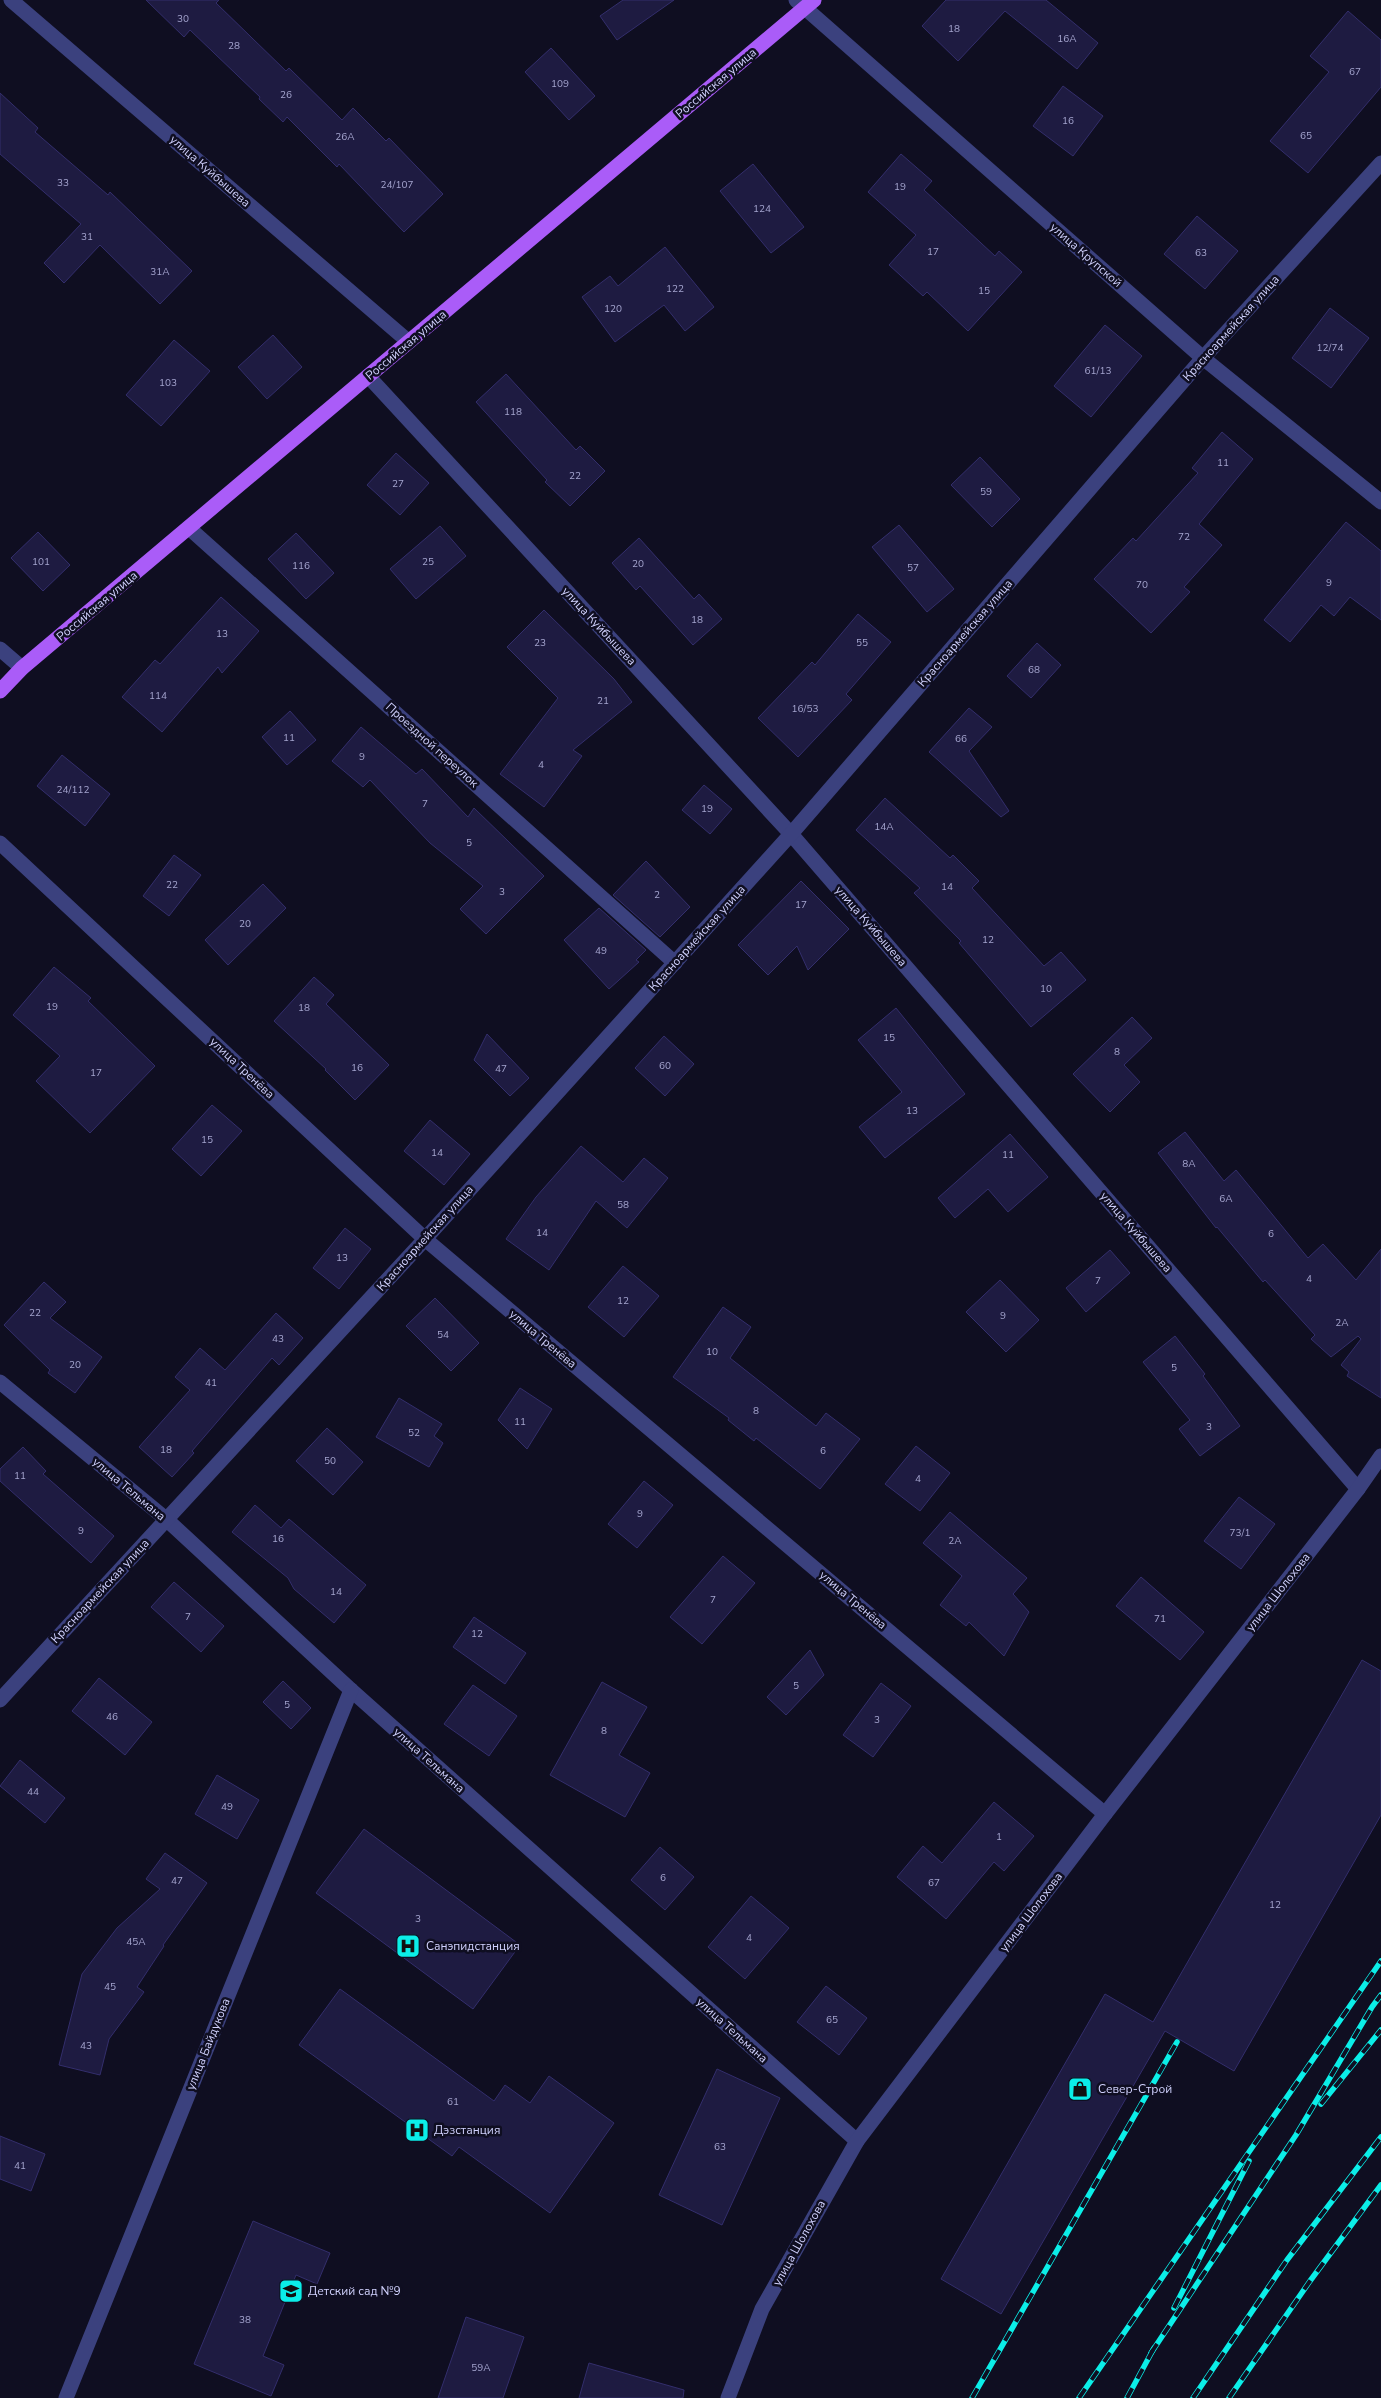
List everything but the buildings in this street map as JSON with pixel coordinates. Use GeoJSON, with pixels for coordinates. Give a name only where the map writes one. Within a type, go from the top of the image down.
{"type":"FeatureCollection","features":[{"type":"Feature","properties":{"kind":"main road","name":"Российская улица"},"geometry":{"type":"LineString","coordinates":[[0,691],[22,668],[409,342],[805,3]]}},
{"type":"Feature","properties":{"kind":"street","name":"улица Куйбышева"},"geometry":{"type":"LineString","coordinates":[[11,0],[409,342]]}},
{"type":"Feature","properties":{"kind":"street","name":"улица Крупской"},"geometry":{"type":"LineString","coordinates":[[805,3],[1203,358],[1381,502]]}},
{"type":"Feature","properties":{"kind":"street","name":"Красноармейская улица"},"geometry":{"type":"LineString","coordinates":[[0,1700],[425,1239],[791,834],[1203,358],[1381,163]]}},
{"type":"Feature","properties":{"kind":"street","name":"улица Куйбышева"},"geometry":{"type":"LineString","coordinates":[[368,376],[791,834],[1358,1489]]}},
{"type":"Feature","properties":{"kind":"street","name":"Проездной переулок"},"geometry":{"type":"LineString","coordinates":[[189,528],[675,963]]}},
{"type":"Feature","properties":{"kind":"street"},"geometry":{"type":"LineString","coordinates":[[0,649],[22,668]]}},
{"type":"Feature","properties":{"kind":"street","name":"улица Тренёва"},"geometry":{"type":"LineString","coordinates":[[0,843],[425,1239],[1105,1814]]}},
{"type":"Feature","properties":{"kind":"street","name":"улица Тельмана"},"geometry":{"type":"LineString","coordinates":[[0,1382],[166,1519],[351,1690],[856,2141]]}},
{"type":"Feature","properties":{"kind":"street","name":"улица Шолохова"},"geometry":{"type":"LineString","coordinates":[[728,2398],[762,2309],[856,2141],[1105,1814],[1358,1489],[1381,1456]]}},
{"type":"Feature","properties":{"kind":"street","name":"улица Байдукова"},"geometry":{"type":"LineString","coordinates":[[66,2398],[351,1690]]}},
{"type":"Feature","properties":{"kind":"railway"},"geometry":{"type":"LineString","coordinates":[[1079,2398],[1381,1961]]}},
{"type":"Feature","properties":{"kind":"railway"},"geometry":{"type":"LineString","coordinates":[[1151,2353],[1296,2135],[1381,1995]]}},
{"type":"Feature","properties":{"kind":"railway"},"geometry":{"type":"LineString","coordinates":[[1321,2104],[1381,2030]]}},
{"type":"Feature","properties":{"kind":"railway"},"geometry":{"type":"LineString","coordinates":[[972,2398],[1177,2042]]}},
{"type":"Feature","properties":{"kind":"railway"},"geometry":{"type":"LineString","coordinates":[[1193,2398],[1287,2260],[1381,2137]]}},
{"type":"Feature","properties":{"kind":"railway"},"geometry":{"type":"LineString","coordinates":[[1174,2308],[1249,2161]]}},
{"type":"Feature","properties":{"kind":"railway"},"geometry":{"type":"LineString","coordinates":[[1229,2398],[1310,2281],[1381,2185]]}},
{"type":"Feature","properties":{"kind":"railway"},"geometry":{"type":"LineString","coordinates":[[1127,2398],[1154,2348]]}},
{"type":"Feature","properties":{"kind":"place","name":"Санэпидстанция"},"geometry":{"type":"Point","coordinates":[408,1946]}},
{"type":"Feature","properties":{"kind":"place","name":"Север-Строй"},"geometry":{"type":"Point","coordinates":[1080,2089]}},
{"type":"Feature","properties":{"kind":"place","name":"Дэзстанция"},"geometry":{"type":"Point","coordinates":[417,2130]}},
{"type":"Feature","properties":{"kind":"place","name":"Детский сад №9"},"geometry":{"type":"Point","coordinates":[291,2291]}}]}
